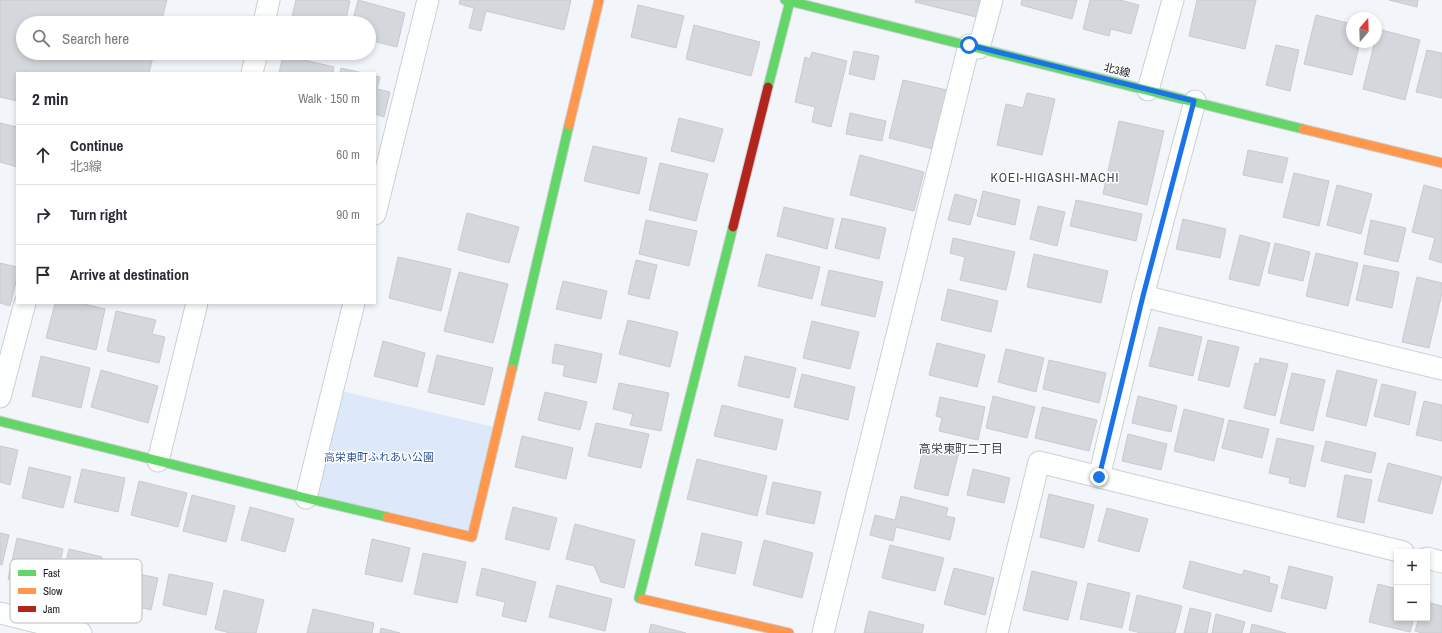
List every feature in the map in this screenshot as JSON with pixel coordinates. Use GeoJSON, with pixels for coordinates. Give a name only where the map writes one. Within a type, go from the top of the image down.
{"type":"FeatureCollection","features":[{"type":"Feature","properties":{"kind":"street"},"geometry":{"type":"LineString","coordinates":[[266,16],[269,0]]}},
{"type":"Feature","properties":{"kind":"street"},"geometry":{"type":"LineString","coordinates":[[376,210],[428,0]]}},
{"type":"Feature","properties":{"kind":"street"},"geometry":{"type":"LineString","coordinates":[[0,421],[306,498],[472,536],[599,0]]}},
{"type":"Feature","properties":{"kind":"street"},"geometry":{"type":"LineString","coordinates":[[823,633],[974,47],[992,0]]}},
{"type":"Feature","properties":{"kind":"street"},"geometry":{"type":"LineString","coordinates":[[1148,90],[1173,0]]}},
{"type":"Feature","properties":{"kind":"street"},"geometry":{"type":"LineString","coordinates":[[789,633],[639,598],[794,1]]}},
{"type":"Feature","properties":{"kind":"street","name":"北3線"},"geometry":{"type":"LineString","coordinates":[[794,1],[1442,163]]}},
{"type":"Feature","properties":{"kind":"street"},"geometry":{"type":"LineString","coordinates":[[252,72],[255,60]]}},
{"type":"Feature","properties":{"kind":"street"},"geometry":{"type":"LineString","coordinates":[[1099,477],[1143,296],[1194,101]]}},
{"type":"Feature","properties":{"kind":"street"},"geometry":{"type":"LineString","coordinates":[[1143,296],[1442,369]]}},
{"type":"Feature","properties":{"kind":"street"},"geometry":{"type":"LineString","coordinates":[[0,397],[25,304]]}},
{"type":"Feature","properties":{"kind":"street"},"geometry":{"type":"LineString","coordinates":[[158,461],[197,304]]}},
{"type":"Feature","properties":{"kind":"street"},"geometry":{"type":"LineString","coordinates":[[306,498],[354,304]]}},
{"type":"Feature","properties":{"kind":"street"},"geometry":{"type":"LineString","coordinates":[[997,633],[1039,462],[1394,550]]}},
{"type":"Feature","properties":{"kind":"street"},"geometry":{"type":"LineString","coordinates":[[1430,559],[1442,562]]}},
{"type":"Feature","properties":{"kind":"street"},"geometry":{"type":"LineString","coordinates":[[0,613],[10,615]]}},
{"type":"Feature","properties":{"kind":"street"},"geometry":{"type":"LineString","coordinates":[[40,623],[81,633]]}},
{"type":"Feature","properties":{"kind":"green space","name":"高栄東町ふれあい公園"},"geometry":{"type":"Polygon","coordinates":[[[333,389],[498,428],[472,537],[306,498],[333,389]]]}},
{"type":"Feature","properties":{"kind":"building"},"geometry":{"type":"Polygon","coordinates":[[[0,0],[167,0],[163,16],[16,16],[16,60],[152,60],[149,72],[16,72],[16,101],[0,97],[0,0]]]}},
{"type":"Feature","properties":{"kind":"building"},"geometry":{"type":"Polygon","coordinates":[[[296,0],[350,1],[347,16],[292,16],[296,0]]]}},
{"type":"Feature","properties":{"kind":"building"},"geometry":{"type":"Polygon","coordinates":[[[358,0],[405,13],[397,47],[376,42],[376,16],[354,16],[358,0]]]}},
{"type":"Feature","properties":{"kind":"building"},"geometry":{"type":"Polygon","coordinates":[[[460,0],[571,0],[564,30],[486,11],[481,31],[469,28],[474,8],[459,4],[460,0]]]}},
{"type":"Feature","properties":{"kind":"building"},"geometry":{"type":"Polygon","coordinates":[[[916,0],[985,0],[980,18],[915,2],[916,0]]]}},
{"type":"Feature","properties":{"kind":"building"},"geometry":{"type":"Polygon","coordinates":[[[1022,0],[1077,0],[1072,19],[1021,5],[1022,0]]]}},
{"type":"Feature","properties":{"kind":"building"},"geometry":{"type":"Polygon","coordinates":[[[1090,0],[1120,0],[1139,5],[1131,34],[1111,29],[1109,36],[1083,29],[1090,0]]]}},
{"type":"Feature","properties":{"kind":"building"},"geometry":{"type":"Polygon","coordinates":[[[1197,0],[1256,0],[1245,49],[1189,36],[1197,0]]]}},
{"type":"Feature","properties":{"kind":"building"},"geometry":{"type":"Polygon","coordinates":[[[1389,0],[1418,0],[1417,7],[1389,0]]]}},
{"type":"Feature","properties":{"kind":"building"},"geometry":{"type":"Polygon","coordinates":[[[638,5],[684,16],[676,48],[631,37],[638,5]]]}},
{"type":"Feature","properties":{"kind":"building"},"geometry":{"type":"Polygon","coordinates":[[[1316,15],[1346,22],[1346,48],[1359,48],[1352,75],[1304,64],[1316,15]]]}},
{"type":"Feature","properties":{"kind":"building"},"geometry":{"type":"Polygon","coordinates":[[[694,25],[760,42],[751,76],[686,59],[694,25]]]}},
{"type":"Feature","properties":{"kind":"building"},"geometry":{"type":"Polygon","coordinates":[[[1382,30],[1420,40],[1405,100],[1363,89],[1373,48],[1382,48],[1382,30]]]}},
{"type":"Feature","properties":{"kind":"building"},"geometry":{"type":"Polygon","coordinates":[[[1276,45],[1299,50],[1290,91],[1266,85],[1276,45]]]}},
{"type":"Feature","properties":{"kind":"building"},"geometry":{"type":"Polygon","coordinates":[[[1427,50],[1442,53],[1442,98],[1416,92],[1427,50]]]}},
{"type":"Feature","properties":{"kind":"building"},"geometry":{"type":"Polygon","coordinates":[[[854,51],[879,56],[874,80],[849,74],[854,51]]]}},
{"type":"Feature","properties":{"kind":"building"},"geometry":{"type":"Polygon","coordinates":[[[812,52],[847,61],[831,127],[812,122],[815,107],[795,102],[805,57],[810,59],[812,52]]]}},
{"type":"Feature","properties":{"kind":"building"},"geometry":{"type":"Polygon","coordinates":[[[282,60],[304,60],[334,67],[333,72],[279,72],[282,60]]]}},
{"type":"Feature","properties":{"kind":"building"},"geometry":{"type":"Polygon","coordinates":[[[341,68],[359,72],[340,72],[341,68]]]}},
{"type":"Feature","properties":{"kind":"building"},"geometry":{"type":"Polygon","coordinates":[[[376,76],[380,77],[377,89],[390,92],[384,117],[376,114],[376,76]]]}},
{"type":"Feature","properties":{"kind":"building"},"geometry":{"type":"Polygon","coordinates":[[[903,80],[947,90],[933,149],[889,138],[903,80]]]}},
{"type":"Feature","properties":{"kind":"building"},"geometry":{"type":"Polygon","coordinates":[[[1027,93],[1055,99],[1042,155],[997,145],[1006,104],[1023,108],[1027,93]]]}},
{"type":"Feature","properties":{"kind":"building"},"geometry":{"type":"Polygon","coordinates":[[[850,113],[886,121],[882,141],[846,134],[850,113]]]}},
{"type":"Feature","properties":{"kind":"building"},"geometry":{"type":"Polygon","coordinates":[[[679,118],[723,129],[714,162],[671,151],[679,118]]]}},
{"type":"Feature","properties":{"kind":"building"},"geometry":{"type":"Polygon","coordinates":[[[1119,121],[1164,131],[1147,205],[1103,194],[1119,121]]]}},
{"type":"Feature","properties":{"kind":"building"},"geometry":{"type":"Polygon","coordinates":[[[0,123],[16,127],[16,167],[0,162],[0,123]]]}},
{"type":"Feature","properties":{"kind":"building"},"geometry":{"type":"Polygon","coordinates":[[[593,146],[647,158],[639,194],[584,181],[593,146]]]}},
{"type":"Feature","properties":{"kind":"building"},"geometry":{"type":"Polygon","coordinates":[[[1248,150],[1288,158],[1282,183],[1243,175],[1248,150]]]}},
{"type":"Feature","properties":{"kind":"building"},"geometry":{"type":"Polygon","coordinates":[[[860,155],[924,172],[914,211],[850,195],[860,155]]]}},
{"type":"Feature","properties":{"kind":"building"},"geometry":{"type":"Polygon","coordinates":[[[660,163],[708,174],[696,221],[649,210],[660,163]]]}},
{"type":"Feature","properties":{"kind":"building"},"geometry":{"type":"Polygon","coordinates":[[[1294,173],[1329,181],[1319,226],[1283,217],[1294,173]]]}},
{"type":"Feature","properties":{"kind":"building"},"geometry":{"type":"Polygon","coordinates":[[[1337,185],[1372,194],[1361,234],[1327,225],[1337,185]]]}},
{"type":"Feature","properties":{"kind":"building"},"geometry":{"type":"Polygon","coordinates":[[[1424,185],[1442,190],[1442,263],[1429,259],[1435,238],[1412,232],[1424,185]]]}},
{"type":"Feature","properties":{"kind":"building"},"geometry":{"type":"Polygon","coordinates":[[[983,191],[1020,200],[1015,225],[977,216],[983,191]]]}},
{"type":"Feature","properties":{"kind":"building"},"geometry":{"type":"Polygon","coordinates":[[[955,194],[977,200],[970,225],[948,220],[955,194]]]}},
{"type":"Feature","properties":{"kind":"building"},"geometry":{"type":"Polygon","coordinates":[[[1076,200],[1142,214],[1136,241],[1070,226],[1076,200]]]}},
{"type":"Feature","properties":{"kind":"building"},"geometry":{"type":"Polygon","coordinates":[[[1038,206],[1065,212],[1057,246],[1030,239],[1038,206]]]}},
{"type":"Feature","properties":{"kind":"building"},"geometry":{"type":"Polygon","coordinates":[[[784,207],[834,219],[827,249],[777,236],[784,207]]]}},
{"type":"Feature","properties":{"kind":"building"},"geometry":{"type":"Polygon","coordinates":[[[467,213],[519,227],[509,263],[458,250],[467,213]]]}},
{"type":"Feature","properties":{"kind":"building"},"geometry":{"type":"Polygon","coordinates":[[[842,218],[886,228],[879,259],[835,248],[842,218]]]}},
{"type":"Feature","properties":{"kind":"building"},"geometry":{"type":"Polygon","coordinates":[[[1183,219],[1226,229],[1220,258],[1176,249],[1183,219]]]}},
{"type":"Feature","properties":{"kind":"building"},"geometry":{"type":"Polygon","coordinates":[[[646,220],[697,231],[689,266],[639,254],[646,220]]]}},
{"type":"Feature","properties":{"kind":"building"},"geometry":{"type":"Polygon","coordinates":[[[1371,220],[1406,228],[1398,262],[1364,254],[1371,220]]]}},
{"type":"Feature","properties":{"kind":"building"},"geometry":{"type":"Polygon","coordinates":[[[1240,235],[1270,243],[1259,286],[1229,279],[1240,235]]]}},
{"type":"Feature","properties":{"kind":"building"},"geometry":{"type":"Polygon","coordinates":[[[953,238],[1015,252],[1006,290],[960,280],[965,257],[950,253],[953,238]]]}},
{"type":"Feature","properties":{"kind":"building"},"geometry":{"type":"Polygon","coordinates":[[[1275,243],[1310,252],[1303,281],[1268,273],[1275,243]]]}},
{"type":"Feature","properties":{"kind":"building"},"geometry":{"type":"Polygon","coordinates":[[[1316,253],[1358,263],[1348,306],[1306,296],[1316,253]]]}},
{"type":"Feature","properties":{"kind":"building"},"geometry":{"type":"Polygon","coordinates":[[[766,254],[820,267],[812,299],[758,286],[766,254]]]}},
{"type":"Feature","properties":{"kind":"building"},"geometry":{"type":"Polygon","coordinates":[[[1034,254],[1108,271],[1101,303],[1027,287],[1034,254]]]}},
{"type":"Feature","properties":{"kind":"building"},"geometry":{"type":"Polygon","coordinates":[[[398,257],[451,269],[441,311],[389,298],[398,257]]]}},
{"type":"Feature","properties":{"kind":"building"},"geometry":{"type":"Polygon","coordinates":[[[636,260],[657,265],[649,299],[628,294],[636,260]]]}},
{"type":"Feature","properties":{"kind":"building"},"geometry":{"type":"Polygon","coordinates":[[[0,263],[16,267],[16,282],[10,306],[0,303],[0,263]]]}},
{"type":"Feature","properties":{"kind":"building"},"geometry":{"type":"Polygon","coordinates":[[[1364,265],[1399,272],[1392,308],[1356,300],[1364,265]]]}},
{"type":"Feature","properties":{"kind":"building"},"geometry":{"type":"Polygon","coordinates":[[[829,270],[883,282],[875,317],[821,305],[829,270]]]}},
{"type":"Feature","properties":{"kind":"building"},"geometry":{"type":"Polygon","coordinates":[[[459,272],[508,284],[493,343],[444,331],[459,272]]]}},
{"type":"Feature","properties":{"kind":"building"},"geometry":{"type":"Polygon","coordinates":[[[1417,277],[1442,283],[1442,293],[1429,348],[1402,342],[1417,277]]]}},
{"type":"Feature","properties":{"kind":"building"},"geometry":{"type":"Polygon","coordinates":[[[563,281],[607,291],[601,319],[556,309],[563,281]]]}},
{"type":"Feature","properties":{"kind":"building"},"geometry":{"type":"Polygon","coordinates":[[[948,289],[998,301],[991,332],[941,320],[948,289]]]}},
{"type":"Feature","properties":{"kind":"building"},"geometry":{"type":"Polygon","coordinates":[[[55,304],[84,304],[105,309],[96,350],[46,338],[55,304]]]}},
{"type":"Feature","properties":{"kind":"building"},"geometry":{"type":"Polygon","coordinates":[[[116,311],[156,320],[152,334],[165,337],[159,363],[107,351],[116,311]]]}},
{"type":"Feature","properties":{"kind":"building"},"geometry":{"type":"Polygon","coordinates":[[[628,320],[678,332],[670,367],[619,354],[628,320]]]}},
{"type":"Feature","properties":{"kind":"building"},"geometry":{"type":"Polygon","coordinates":[[[812,321],[859,332],[850,369],[803,358],[812,321]]]}},
{"type":"Feature","properties":{"kind":"building"},"geometry":{"type":"Polygon","coordinates":[[[1159,327],[1202,337],[1193,376],[1149,366],[1159,327]]]}},
{"type":"Feature","properties":{"kind":"building"},"geometry":{"type":"Polygon","coordinates":[[[1208,340],[1239,347],[1229,387],[1198,380],[1208,340]]]}},
{"type":"Feature","properties":{"kind":"building"},"geometry":{"type":"Polygon","coordinates":[[[383,341],[425,353],[417,387],[374,376],[383,341]]]}},
{"type":"Feature","properties":{"kind":"building"},"geometry":{"type":"Polygon","coordinates":[[[937,343],[985,355],[977,387],[929,375],[937,343]]]}},
{"type":"Feature","properties":{"kind":"building"},"geometry":{"type":"Polygon","coordinates":[[[555,344],[602,354],[596,383],[563,376],[565,365],[552,363],[555,344]]]}},
{"type":"Feature","properties":{"kind":"building"},"geometry":{"type":"Polygon","coordinates":[[[1006,349],[1044,358],[1036,392],[998,382],[1006,349]]]}},
{"type":"Feature","properties":{"kind":"building"},"geometry":{"type":"Polygon","coordinates":[[[437,355],[493,368],[484,405],[428,392],[437,355]]]}},
{"type":"Feature","properties":{"kind":"building"},"geometry":{"type":"Polygon","coordinates":[[[41,356],[90,368],[81,408],[32,396],[41,356]]]}},
{"type":"Feature","properties":{"kind":"building"},"geometry":{"type":"Polygon","coordinates":[[[745,356],[796,368],[789,398],[738,386],[745,356]]]}},
{"type":"Feature","properties":{"kind":"building"},"geometry":{"type":"Polygon","coordinates":[[[1260,358],[1288,364],[1275,416],[1244,408],[1255,363],[1259,364],[1260,358]]]}},
{"type":"Feature","properties":{"kind":"building"},"geometry":{"type":"Polygon","coordinates":[[[1049,360],[1106,373],[1099,403],[1043,389],[1049,360]]]}},
{"type":"Feature","properties":{"kind":"building"},"geometry":{"type":"Polygon","coordinates":[[[101,370],[158,386],[148,423],[91,407],[101,370]]]}},
{"type":"Feature","properties":{"kind":"building"},"geometry":{"type":"Polygon","coordinates":[[[1337,370],[1377,380],[1366,426],[1326,416],[1337,370]]]}},
{"type":"Feature","properties":{"kind":"building"},"geometry":{"type":"Polygon","coordinates":[[[1292,373],[1325,380],[1313,431],[1280,423],[1292,373]]]}},
{"type":"Feature","properties":{"kind":"building"},"geometry":{"type":"Polygon","coordinates":[[[802,374],[855,387],[848,420],[794,407],[802,374]]]}},
{"type":"Feature","properties":{"kind":"building"},"geometry":{"type":"Polygon","coordinates":[[[619,383],[669,393],[661,431],[630,425],[633,414],[613,409],[619,383]]]}},
{"type":"Feature","properties":{"kind":"building"},"geometry":{"type":"Polygon","coordinates":[[[1382,384],[1416,392],[1409,425],[1374,416],[1382,384]]]}},
{"type":"Feature","properties":{"kind":"building"},"geometry":{"type":"Polygon","coordinates":[[[545,392],[587,402],[580,430],[538,420],[545,392]]]}},
{"type":"Feature","properties":{"kind":"building"},"geometry":{"type":"Polygon","coordinates":[[[993,396],[1035,407],[1027,438],[986,428],[993,396]]]}},
{"type":"Feature","properties":{"kind":"building"},"geometry":{"type":"Polygon","coordinates":[[[1138,396],[1177,406],[1171,432],[1132,423],[1138,396]]]}},
{"type":"Feature","properties":{"kind":"building"},"geometry":{"type":"Polygon","coordinates":[[[940,397],[985,407],[978,440],[939,431],[942,418],[936,416],[940,397]]]}},
{"type":"Feature","properties":{"kind":"building"},"geometry":{"type":"Polygon","coordinates":[[[1424,401],[1442,405],[1442,441],[1416,435],[1424,401]]]}},
{"type":"Feature","properties":{"kind":"building"},"geometry":{"type":"Polygon","coordinates":[[[722,405],[783,420],[776,450],[714,436],[722,405]]]}},
{"type":"Feature","properties":{"kind":"building"},"geometry":{"type":"Polygon","coordinates":[[[1042,407],[1097,420],[1089,451],[1035,438],[1042,407]]]}},
{"type":"Feature","properties":{"kind":"building"},"geometry":{"type":"Polygon","coordinates":[[[1184,409],[1224,419],[1214,461],[1174,451],[1184,409]]]}},
{"type":"Feature","properties":{"kind":"building"},"geometry":{"type":"Polygon","coordinates":[[[1229,420],[1269,429],[1262,458],[1222,448],[1229,420]]]}},
{"type":"Feature","properties":{"kind":"building"},"geometry":{"type":"Polygon","coordinates":[[[596,423],[649,434],[641,468],[588,456],[596,423]]]}},
{"type":"Feature","properties":{"kind":"building"},"geometry":{"type":"Polygon","coordinates":[[[1128,434],[1167,444],[1161,470],[1122,461],[1128,434]]]}},
{"type":"Feature","properties":{"kind":"building"},"geometry":{"type":"Polygon","coordinates":[[[522,436],[573,448],[566,479],[515,467],[522,436]]]}},
{"type":"Feature","properties":{"kind":"building"},"geometry":{"type":"Polygon","coordinates":[[[1277,438],[1314,446],[1305,487],[1289,483],[1290,478],[1269,473],[1277,438]]]}},
{"type":"Feature","properties":{"kind":"building"},"geometry":{"type":"Polygon","coordinates":[[[1326,441],[1376,453],[1371,473],[1321,461],[1326,441]]]}},
{"type":"Feature","properties":{"kind":"building"},"geometry":{"type":"Polygon","coordinates":[[[925,442],[959,451],[948,496],[914,488],[925,442]]]}},
{"type":"Feature","properties":{"kind":"building"},"geometry":{"type":"Polygon","coordinates":[[[0,446],[18,450],[10,485],[0,482],[0,446]]]}},
{"type":"Feature","properties":{"kind":"building"},"geometry":{"type":"Polygon","coordinates":[[[697,459],[767,476],[757,516],[687,499],[697,459]]]}},
{"type":"Feature","properties":{"kind":"building"},"geometry":{"type":"Polygon","coordinates":[[[1388,463],[1442,477],[1432,514],[1378,501],[1388,463]]]}},
{"type":"Feature","properties":{"kind":"building"},"geometry":{"type":"Polygon","coordinates":[[[29,467],[71,477],[63,508],[22,498],[29,467]]]}},
{"type":"Feature","properties":{"kind":"building"},"geometry":{"type":"Polygon","coordinates":[[[82,469],[125,478],[118,512],[74,502],[82,469]]]}},
{"type":"Feature","properties":{"kind":"building"},"geometry":{"type":"Polygon","coordinates":[[[973,469],[1010,478],[1004,503],[967,495],[973,469]]]}},
{"type":"Feature","properties":{"kind":"building"},"geometry":{"type":"Polygon","coordinates":[[[1345,475],[1372,480],[1364,523],[1337,517],[1345,475]]]}},
{"type":"Feature","properties":{"kind":"building"},"geometry":{"type":"Polygon","coordinates":[[[139,481],[187,493],[178,527],[131,515],[139,481]]]}},
{"type":"Feature","properties":{"kind":"building"},"geometry":{"type":"Polygon","coordinates":[[[773,482],[821,492],[814,524],[766,514],[773,482]]]}},
{"type":"Feature","properties":{"kind":"building"},"geometry":{"type":"Polygon","coordinates":[[[1049,494],[1094,505],[1084,548],[1040,537],[1049,494]]]}},
{"type":"Feature","properties":{"kind":"building"},"geometry":{"type":"Polygon","coordinates":[[[192,495],[235,506],[226,542],[183,531],[192,495]]]}},
{"type":"Feature","properties":{"kind":"building"},"geometry":{"type":"Polygon","coordinates":[[[901,496],[948,508],[946,516],[955,518],[950,540],[896,527],[893,541],[870,535],[875,515],[895,520],[901,496]]]}},
{"type":"Feature","properties":{"kind":"building"},"geometry":{"type":"Polygon","coordinates":[[[250,507],[294,519],[285,552],[241,540],[250,507]]]}},
{"type":"Feature","properties":{"kind":"building"},"geometry":{"type":"Polygon","coordinates":[[[513,507],[557,518],[549,550],[505,539],[513,507]]]}},
{"type":"Feature","properties":{"kind":"building"},"geometry":{"type":"Polygon","coordinates":[[[1107,508],[1148,519],[1139,552],[1098,541],[1107,508]]]}},
{"type":"Feature","properties":{"kind":"building"},"geometry":{"type":"Polygon","coordinates":[[[575,524],[635,540],[624,588],[601,582],[594,566],[566,559],[575,524]]]}},
{"type":"Feature","properties":{"kind":"building"},"geometry":{"type":"Polygon","coordinates":[[[0,533],[9,535],[2,565],[0,564],[0,533]]]}},
{"type":"Feature","properties":{"kind":"building"},"geometry":{"type":"Polygon","coordinates":[[[702,533],[742,542],[735,574],[695,565],[702,533]]]}},
{"type":"Feature","properties":{"kind":"building"},"geometry":{"type":"Polygon","coordinates":[[[17,538],[63,549],[61,559],[12,559],[17,538]]]}},
{"type":"Feature","properties":{"kind":"building"},"geometry":{"type":"Polygon","coordinates":[[[372,539],[410,548],[402,582],[365,574],[372,539]]]}},
{"type":"Feature","properties":{"kind":"building"},"geometry":{"type":"Polygon","coordinates":[[[764,540],[813,553],[802,598],[753,585],[764,540]]]}},
{"type":"Feature","properties":{"kind":"building"},"geometry":{"type":"Polygon","coordinates":[[[890,545],[944,558],[935,591],[882,578],[890,545]]]}},
{"type":"Feature","properties":{"kind":"building"},"geometry":{"type":"Polygon","coordinates":[[[69,549],[102,557],[101,559],[67,559],[69,549]]]}},
{"type":"Feature","properties":{"kind":"building"},"geometry":{"type":"Polygon","coordinates":[[[423,553],[466,562],[457,603],[414,594],[423,553]]]}},
{"type":"Feature","properties":{"kind":"building"},"geometry":{"type":"Polygon","coordinates":[[[1190,561],[1242,575],[1244,570],[1270,577],[1269,583],[1278,585],[1271,612],[1183,588],[1190,561]]]}},
{"type":"Feature","properties":{"kind":"building"},"geometry":{"type":"Polygon","coordinates":[[[1289,566],[1333,577],[1326,609],[1281,598],[1289,566]]]}},
{"type":"Feature","properties":{"kind":"building"},"geometry":{"type":"Polygon","coordinates":[[[482,568],[536,582],[526,622],[502,616],[505,602],[476,595],[482,568]]]}},
{"type":"Feature","properties":{"kind":"building"},"geometry":{"type":"Polygon","coordinates":[[[954,568],[994,578],[985,615],[944,604],[954,568]]]}},
{"type":"Feature","properties":{"kind":"building"},"geometry":{"type":"Polygon","coordinates":[[[1032,571],[1077,582],[1068,620],[1023,610],[1032,571]]]}},
{"type":"Feature","properties":{"kind":"building"},"geometry":{"type":"Polygon","coordinates":[[[169,574],[213,583],[206,615],[163,605],[169,574]]]}},
{"type":"Feature","properties":{"kind":"building"},"geometry":{"type":"Polygon","coordinates":[[[142,575],[158,578],[151,610],[142,608],[142,575]]]}},
{"type":"Feature","properties":{"kind":"building"},"geometry":{"type":"Polygon","coordinates":[[[1088,583],[1130,593],[1122,628],[1080,619],[1088,583]]]}},
{"type":"Feature","properties":{"kind":"building"},"geometry":{"type":"Polygon","coordinates":[[[1378,584],[1394,588],[1394,621],[1413,621],[1410,632],[1369,622],[1378,584]]]}},
{"type":"Feature","properties":{"kind":"building"},"geometry":{"type":"Polygon","coordinates":[[[557,585],[612,599],[605,631],[549,617],[557,585]]]}},
{"type":"Feature","properties":{"kind":"building"},"geometry":{"type":"Polygon","coordinates":[[[224,590],[264,600],[256,633],[230,633],[215,629],[224,590]]]}},
{"type":"Feature","properties":{"kind":"building"},"geometry":{"type":"Polygon","coordinates":[[[1137,595],[1182,606],[1175,633],[1141,633],[1129,630],[1137,595]]]}},
{"type":"Feature","properties":{"kind":"building"},"geometry":{"type":"Polygon","coordinates":[[[1430,603],[1442,606],[1442,633],[1422,633],[1415,631],[1418,621],[1430,621],[1430,603]]]}},
{"type":"Feature","properties":{"kind":"building"},"geometry":{"type":"Polygon","coordinates":[[[1190,608],[1211,613],[1207,633],[1184,633],[1190,608]]]}},
{"type":"Feature","properties":{"kind":"building"},"geometry":{"type":"Polygon","coordinates":[[[313,609],[374,623],[372,633],[307,633],[313,609]]]}},
{"type":"Feature","properties":{"kind":"building"},"geometry":{"type":"Polygon","coordinates":[[[869,611],[924,625],[922,633],[864,633],[869,611]]]}},
{"type":"Feature","properties":{"kind":"building"},"geometry":{"type":"Polygon","coordinates":[[[1216,614],[1245,622],[1242,633],[1212,633],[1216,614]]]}},
{"type":"Feature","properties":{"kind":"building"},"geometry":{"type":"Polygon","coordinates":[[[651,624],[686,633],[649,633],[651,624]]]}},
{"type":"Feature","properties":{"kind":"building"},"geometry":{"type":"Polygon","coordinates":[[[1252,624],[1286,633],[1250,633],[1252,624]]]}},
{"type":"Feature","properties":{"kind":"building"},"geometry":{"type":"Polygon","coordinates":[[[381,628],[400,633],[380,633],[381,628]]]}},
{"type":"Feature","properties":{"kind":"traffic: fast"},"geometry":{"type":"LineString","coordinates":[[785,0],[1303,129]]}},
{"type":"Feature","properties":{"kind":"traffic: fast"},"geometry":{"type":"LineString","coordinates":[[768,87],[790,1]]}},
{"type":"Feature","properties":{"kind":"traffic: fast"},"geometry":{"type":"LineString","coordinates":[[512,369],[569,125]]}},
{"type":"Feature","properties":{"kind":"traffic: fast"},"geometry":{"type":"LineString","coordinates":[[642,599],[639,598],[733,227]]}},
{"type":"Feature","properties":{"kind":"traffic: fast"},"geometry":{"type":"LineString","coordinates":[[0,421],[387,517]]}},
{"type":"Feature","properties":{"kind":"traffic: slow"},"geometry":{"type":"LineString","coordinates":[[569,125],[599,0]]}},
{"type":"Feature","properties":{"kind":"traffic: slow"},"geometry":{"type":"LineString","coordinates":[[1303,129],[1442,163]]}},
{"type":"Feature","properties":{"kind":"traffic: slow"},"geometry":{"type":"LineString","coordinates":[[387,517],[472,537],[512,369]]}},
{"type":"Feature","properties":{"kind":"traffic: slow"},"geometry":{"type":"LineString","coordinates":[[642,599],[789,633]]}},
{"type":"Feature","properties":{"kind":"traffic: jam"},"geometry":{"type":"LineString","coordinates":[[733,227],[768,87]]}},
{"type":"Feature","properties":{"kind":"district","name":"KOEI-HIGASHI-MACHI"},"geometry":{"type":"Point","coordinates":[1055,177]}},
{"type":"Feature","properties":{"kind":"district","name":"高栄東町二丁目"},"geometry":{"type":"Point","coordinates":[961,449]}},
{"type":"Feature","properties":{"kind":"route"},"geometry":{"type":"LineString","coordinates":[[969,45],[1194,101],[1143,296],[1099,477]]}}]}
